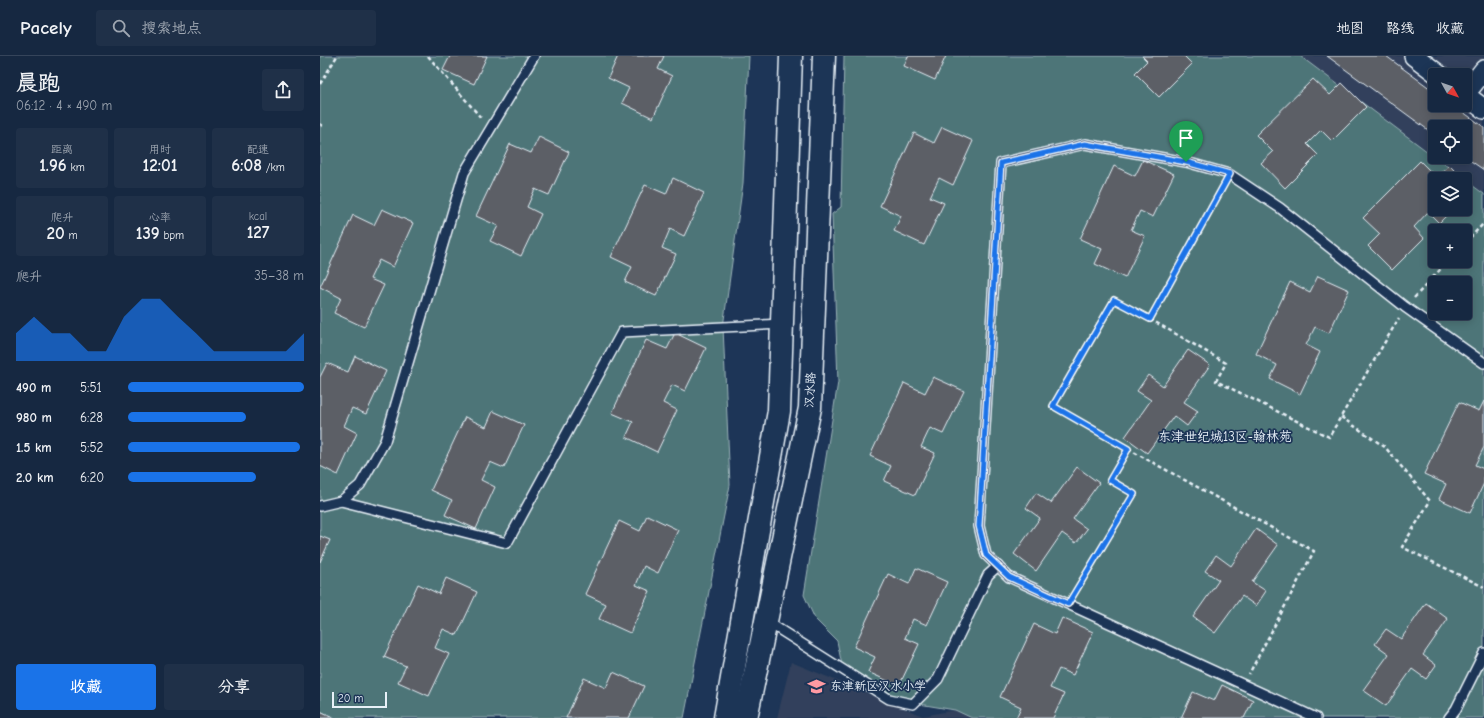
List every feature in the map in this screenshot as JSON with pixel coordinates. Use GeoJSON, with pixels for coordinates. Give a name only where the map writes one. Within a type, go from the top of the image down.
{"type":"FeatureCollection","features":[{"type":"Feature","properties":{"kind":"main road"},"geometry":{"type":"LineString","coordinates":[[725,718],[779,411],[791,56]]}},
{"type":"Feature","properties":{"kind":"main road","name":"汉水路"},"geometry":{"type":"LineString","coordinates":[[746,718],[810,408],[824,56]]}},
{"type":"Feature","properties":{"kind":"street"},"geometry":{"type":"LineString","coordinates":[[1414,56],[1430,68]]}},
{"type":"Feature","properties":{"kind":"street"},"geometry":{"type":"LineString","coordinates":[[1472,86],[1484,70]]}},
{"type":"Feature","properties":{"kind":"street"},"geometry":{"type":"LineString","coordinates":[[1472,100],[1484,109]]}},
{"type":"Feature","properties":{"kind":"lane"},"geometry":{"type":"LineString","coordinates":[[341,502],[360,485],[384,441],[464,173],[534,56]]}},
{"type":"Feature","properties":{"kind":"lane"},"geometry":{"type":"LineString","coordinates":[[1316,718],[1009,577],[986,555],[979,526],[1001,163],[1085,144],[1186,162],[1230,174],[1280,208],[1405,307],[1484,363]]}},
{"type":"Feature","properties":{"kind":"lane"},"geometry":{"type":"LineString","coordinates":[[320,506],[341,502],[507,543],[622,332],[782,324]]}},
{"type":"Feature","properties":{"kind":"lane"},"geometry":{"type":"LineString","coordinates":[[766,621],[889,699],[913,704],[938,679],[988,575],[998,566]]}},
{"type":"Feature","properties":{"kind":"lane"},"geometry":{"type":"LineString","coordinates":[[1449,718],[1456,709],[1484,653]]}},
{"type":"Feature","properties":{"kind":"path"},"geometry":{"type":"LineString","coordinates":[[320,84],[337,56]]}},
{"type":"Feature","properties":{"kind":"path"},"geometry":{"type":"LineString","coordinates":[[428,56],[490,128]]}},
{"type":"Feature","properties":{"kind":"path"},"geometry":{"type":"LineString","coordinates":[[320,124],[322,125],[320,129]]}},
{"type":"Feature","properties":{"kind":"path"},"geometry":{"type":"LineString","coordinates":[[1150,319],[1230,174]]}},
{"type":"Feature","properties":{"kind":"path"},"geometry":{"type":"LineString","coordinates":[[1472,236],[1484,223]]}},
{"type":"Feature","properties":{"kind":"path"},"geometry":{"type":"LineString","coordinates":[[1243,685],[1314,551],[1053,406],[1114,300],[1150,319],[1226,364],[1216,381],[1329,437],[1405,307],[1441,268]]}},
{"type":"Feature","properties":{"kind":"path"},"geometry":{"type":"LineString","coordinates":[[1341,417],[1385,447],[1430,500],[1402,548],[1484,587]]}},
{"type":"Feature","properties":{"kind":"path"},"geometry":{"type":"LineString","coordinates":[[1068,604],[1134,494],[1110,480],[1128,449]]}},
{"type":"Feature","properties":{"kind":"shaded area"},"geometry":{"type":"Polygon","coordinates":[[[1300,56],[1484,56],[1484,194],[1472,185],[1472,172],[1455,172],[1445,164],[1472,164],[1472,120],[1428,120],[1428,152],[1300,56]]]}},
{"type":"Feature","properties":{"kind":"shaded area","name":"东津新区汉水小学"},"geometry":{"type":"Polygon","coordinates":[[[791,662],[923,716],[955,710],[972,718],[777,718],[791,662]]]}},
{"type":"Feature","properties":{"kind":"green space"},"geometry":{"type":"Polygon","coordinates":[[[320,56],[749,56],[743,183],[723,327],[730,485],[684,718],[335,718],[320,711],[320,56]]]}},
{"type":"Feature","properties":{"kind":"green space"},"geometry":{"type":"Polygon","coordinates":[[[844,56],[1300,56],[1428,152],[1428,164],[1444,164],[1455,172],[1428,172],[1428,216],[1472,216],[1472,185],[1484,194],[1484,718],[972,718],[955,710],[889,699],[843,670],[837,641],[815,619],[804,595],[838,382],[832,214],[841,207],[844,56]]]}},
{"type":"Feature","properties":{"kind":"building"},"geometry":{"type":"Polygon","coordinates":[[[450,56],[487,56],[474,84],[443,70],[450,56]]]}},
{"type":"Feature","properties":{"kind":"building"},"geometry":{"type":"Polygon","coordinates":[[[618,56],[664,56],[658,69],[672,76],[653,118],[622,103],[629,88],[608,78],[618,56]]]}},
{"type":"Feature","properties":{"kind":"building"},"geometry":{"type":"Polygon","coordinates":[[[908,56],[946,56],[935,80],[904,66],[908,56]]]}},
{"type":"Feature","properties":{"kind":"building"},"geometry":{"type":"Polygon","coordinates":[[[1142,56],[1184,56],[1192,64],[1159,97],[1135,73],[1147,61],[1142,56]]]}},
{"type":"Feature","properties":{"kind":"building"},"geometry":{"type":"Polygon","coordinates":[[[1327,56],[1386,56],[1428,87],[1428,112],[1463,112],[1484,127],[1484,170],[1472,162],[1472,120],[1428,120],[1428,130],[1327,56]]]}},
{"type":"Feature","properties":{"kind":"building"},"geometry":{"type":"Polygon","coordinates":[[[1313,79],[1330,95],[1342,83],[1366,107],[1332,141],[1321,130],[1307,144],[1318,155],[1285,188],[1261,163],[1273,152],[1256,135],[1313,79]]]}},
{"type":"Feature","properties":{"kind":"building"},"geometry":{"type":"Polygon","coordinates":[[[942,127],[973,141],[953,185],[939,178],[930,197],[944,203],[924,245],[894,231],[901,216],[880,206],[914,133],[934,143],[942,127]]]}},
{"type":"Feature","properties":{"kind":"building"},"geometry":{"type":"Polygon","coordinates":[[[539,137],[569,152],[549,195],[535,189],[527,207],[541,214],[521,256],[490,241],[498,226],[476,216],[510,144],[531,153],[539,137]]]}},
{"type":"Feature","properties":{"kind":"building"},"geometry":{"type":"Polygon","coordinates":[[[1143,160],[1174,174],[1153,217],[1140,211],[1131,230],[1145,236],[1125,278],[1095,264],[1102,249],[1080,239],[1114,166],[1135,176],[1143,160]]]}},
{"type":"Feature","properties":{"kind":"building"},"geometry":{"type":"Polygon","coordinates":[[[1420,161],[1431,172],[1428,172],[1428,212],[1414,227],[1424,238],[1392,270],[1368,246],[1380,234],[1363,218],[1420,161]]]}},
{"type":"Feature","properties":{"kind":"building"},"geometry":{"type":"Polygon","coordinates":[[[1449,165],[1456,172],[1443,172],[1449,165]]]}},
{"type":"Feature","properties":{"kind":"building"},"geometry":{"type":"Polygon","coordinates":[[[673,178],[704,193],[684,236],[670,229],[662,248],[676,254],[656,296],[625,282],[632,267],[611,257],[645,185],[666,194],[673,178]]]}},
{"type":"Feature","properties":{"kind":"building"},"geometry":{"type":"Polygon","coordinates":[[[382,209],[413,223],[393,267],[379,260],[370,279],[384,285],[364,327],[334,313],[341,298],[320,287],[353,215],[374,225],[382,209]]]}},
{"type":"Feature","properties":{"kind":"building"},"geometry":{"type":"Polygon","coordinates":[[[1432,216],[1446,216],[1439,223],[1432,216]]]}},
{"type":"Feature","properties":{"kind":"building"},"geometry":{"type":"Polygon","coordinates":[[[1318,276],[1349,290],[1329,333],[1315,327],[1306,345],[1320,352],[1300,394],[1270,379],[1277,365],[1256,354],[1290,282],[1310,292],[1318,276]]]}},
{"type":"Feature","properties":{"kind":"building"},"geometry":{"type":"Polygon","coordinates":[[[675,333],[706,348],[685,391],[672,385],[663,403],[677,410],[657,452],[626,437],[633,422],[612,413],[646,340],[667,349],[675,333]]]}},
{"type":"Feature","properties":{"kind":"building"},"geometry":{"type":"Polygon","coordinates":[[[1188,350],[1210,365],[1184,402],[1198,411],[1187,426],[1174,416],[1147,453],[1125,437],[1151,400],[1137,391],[1148,375],[1163,386],[1188,350]]]}},
{"type":"Feature","properties":{"kind":"building"},"geometry":{"type":"Polygon","coordinates":[[[355,356],[386,371],[366,414],[352,408],[344,426],[357,433],[338,475],[320,466],[320,377],[327,363],[348,372],[355,356]]]}},
{"type":"Feature","properties":{"kind":"building"},"geometry":{"type":"Polygon","coordinates":[[[933,377],[964,391],[943,434],[930,428],[921,447],[935,453],[915,495],[884,481],[891,466],[870,456],[904,383],[925,393],[933,377]]]}},
{"type":"Feature","properties":{"kind":"building"},"geometry":{"type":"Polygon","coordinates":[[[1484,401],[1484,447],[1475,465],[1484,469],[1484,483],[1470,513],[1439,499],[1446,484],[1424,474],[1459,402],[1479,411],[1484,401]]]}},
{"type":"Feature","properties":{"kind":"building"},"geometry":{"type":"Polygon","coordinates":[[[493,411],[524,425],[504,468],[490,462],[481,480],[495,487],[476,529],[445,515],[452,500],[431,490],[465,417],[486,427],[493,411]]]}},
{"type":"Feature","properties":{"kind":"building"},"geometry":{"type":"Polygon","coordinates":[[[1077,467],[1099,483],[1073,519],[1087,529],[1076,543],[1062,533],[1036,571],[1014,554],[1040,518],[1026,508],[1036,493],[1051,503],[1077,467]]]}},
{"type":"Feature","properties":{"kind":"building"},"geometry":{"type":"Polygon","coordinates":[[[647,515],[678,530],[658,573],[644,566],[636,585],[650,591],[630,633],[599,619],[606,604],[585,594],[619,521],[640,531],[647,515]]]}},
{"type":"Feature","properties":{"kind":"building"},"geometry":{"type":"Polygon","coordinates":[[[1256,529],[1278,545],[1252,582],[1266,591],[1256,606],[1242,596],[1215,633],[1193,617],[1219,580],[1205,571],[1216,555],[1231,566],[1256,529]]]}},
{"type":"Feature","properties":{"kind":"building"},"geometry":{"type":"Polygon","coordinates":[[[320,536],[330,540],[320,562],[320,536]]]}},
{"type":"Feature","properties":{"kind":"building"},"geometry":{"type":"Polygon","coordinates":[[[916,568],[947,582],[927,625],[913,619],[905,638],[919,644],[899,686],[868,672],[875,657],[854,647],[888,574],[909,584],[916,568]]]}},
{"type":"Feature","properties":{"kind":"building"},"geometry":{"type":"Polygon","coordinates":[[[446,578],[477,592],[457,635],[443,629],[435,648],[449,654],[429,696],[398,682],[406,666],[384,657],[418,584],[439,594],[446,578]]]}},
{"type":"Feature","properties":{"kind":"building"},"geometry":{"type":"Polygon","coordinates":[[[1426,603],[1448,619],[1423,655],[1436,665],[1426,679],[1412,669],[1386,706],[1363,690],[1389,654],[1375,644],[1386,629],[1401,639],[1426,603]]]}},
{"type":"Feature","properties":{"kind":"building"},"geometry":{"type":"Polygon","coordinates":[[[1062,618],[1093,632],[1073,675],[1059,669],[1050,688],[1064,694],[1053,718],[1016,718],[1021,707],[1000,697],[1034,624],[1055,634],[1062,618]]]}},
{"type":"Feature","properties":{"kind":"building"},"geometry":{"type":"Polygon","coordinates":[[[613,672],[644,686],[629,718],[566,718],[584,678],[606,688],[613,672]]]}},
{"type":"Feature","properties":{"kind":"building"},"geometry":{"type":"Polygon","coordinates":[[[1222,685],[1253,700],[1244,718],[1181,718],[1193,692],[1214,701],[1222,685]]]}},
{"type":"Feature","properties":{"kind":"building"},"geometry":{"type":"Polygon","coordinates":[[[320,711],[335,718],[320,718],[320,711]]]}},
{"type":"Feature","properties":{"kind":"place","name":"东津新区汉水小学"},"geometry":{"type":"Point","coordinates":[817,686]}},
{"type":"Feature","properties":{"kind":"district","name":"东津世纪城13区-翰林苑"},"geometry":{"type":"Point","coordinates":[1225,436]}},
{"type":"Feature","properties":{"kind":"route"},"geometry":{"type":"LineString","coordinates":[[1085,144],[1186,162],[1230,174],[1150,319],[1114,300],[1053,406],[1128,449],[1110,480],[1134,494],[1068,604],[1009,577],[986,555],[979,526],[1001,163],[1085,144]]}}]}
